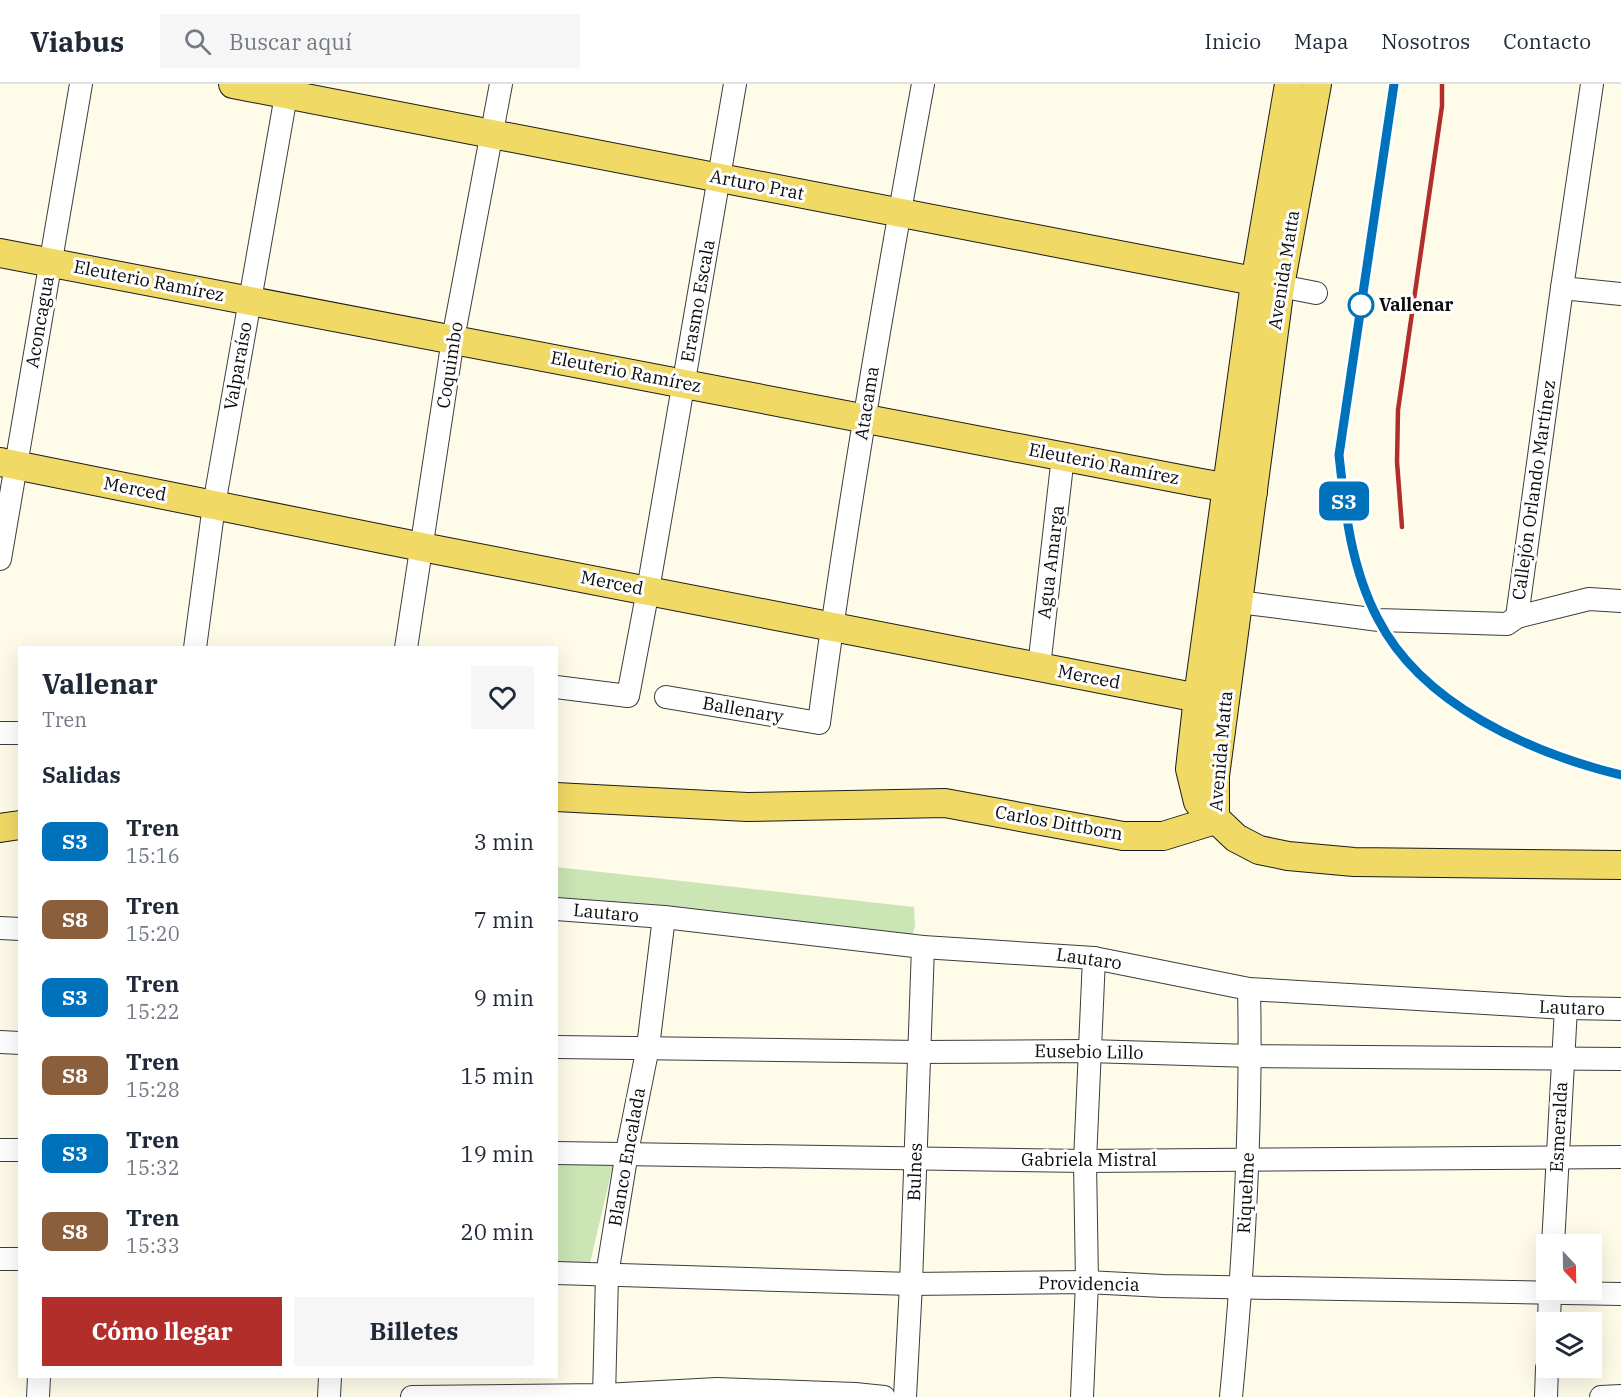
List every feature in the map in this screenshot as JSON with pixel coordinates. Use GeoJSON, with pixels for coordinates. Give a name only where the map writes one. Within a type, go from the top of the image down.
{"type":"FeatureCollection","features":[{"type":"Feature","properties":{"kind":"main road","name":"Arturo Prat"},"geometry":{"type":"LineString","coordinates":[[233,84],[287,89],[491,134],[1268,284]]}},
{"type":"Feature","properties":{"kind":"main road","name":"Avenida Matta"},"geometry":{"type":"LineString","coordinates":[[1215,820],[1211,700],[1268,284],[1306,85]]}},
{"type":"Feature","properties":{"kind":"main road","name":"Eleuterio Ramírez"},"geometry":{"type":"LineString","coordinates":[[0,253],[1240,490]]}},
{"type":"Feature","properties":{"kind":"main road","name":"Merced"},"geometry":{"type":"LineString","coordinates":[[8,464],[1211,700]]}},
{"type":"Feature","properties":{"kind":"main road","name":"Avenida Matta"},"geometry":{"type":"LineString","coordinates":[[1211,700],[1239,602],[1240,490]]}},
{"type":"Feature","properties":{"kind":"main road","name":"Carlos Dittborn"},"geometry":{"type":"LineString","coordinates":[[558,797],[747,807],[945,803],[1123,836],[1163,836],[1215,820]]}},
{"type":"Feature","properties":{"kind":"main road"},"geometry":{"type":"LineString","coordinates":[[1215,820],[1236,837],[1259,850],[1288,856],[1354,862],[1621,865]]}},
{"type":"Feature","properties":{"kind":"main road"},"geometry":{"type":"LineString","coordinates":[[0,828],[18,825]]}},
{"type":"Feature","properties":{"kind":"street","name":"Aconcagua"},"geometry":{"type":"LineString","coordinates":[[0,559],[8,464],[50,262],[81,84]]}},
{"type":"Feature","properties":{"kind":"street","name":"Coquimbo"},"geometry":{"type":"LineString","coordinates":[[406,646],[453,339],[501,84]]}},
{"type":"Feature","properties":{"kind":"street","name":"Erasmo Escala"},"geometry":{"type":"LineString","coordinates":[[558,687],[628,696],[735,84]]}},
{"type":"Feature","properties":{"kind":"street","name":"Atacama"},"geometry":{"type":"LineString","coordinates":[[819,723],[865,418],[923,84]]}},
{"type":"Feature","properties":{"kind":"street","name":"Callejón Orlando Martínez"},"geometry":{"type":"LineString","coordinates":[[1239,602],[1378,620],[1507,624],[1517,617],[1592,84]]}},
{"type":"Feature","properties":{"kind":"street","name":"Valparaíso"},"geometry":{"type":"LineString","coordinates":[[195,646],[214,505],[287,89]]}},
{"type":"Feature","properties":{"kind":"street"},"geometry":{"type":"LineString","coordinates":[[1268,284],[1316,293]]}},
{"type":"Feature","properties":{"kind":"street"},"geometry":{"type":"LineString","coordinates":[[1562,288],[1621,294]]}},
{"type":"Feature","properties":{"kind":"street","name":"Agua Amarga"},"geometry":{"type":"LineString","coordinates":[[1039,667],[1063,456]]}},
{"type":"Feature","properties":{"kind":"street"},"geometry":{"type":"LineString","coordinates":[[1517,617],[1589,599],[1621,601]]}},
{"type":"Feature","properties":{"kind":"street","name":"Ballenary"},"geometry":{"type":"LineString","coordinates":[[666,697],[819,723]]}},
{"type":"Feature","properties":{"kind":"street"},"geometry":{"type":"LineString","coordinates":[[0,733],[18,733]]}},
{"type":"Feature","properties":{"kind":"street","name":"Lautaro"},"geometry":{"type":"LineString","coordinates":[[558,909],[664,917],[923,947],[1094,958],[1250,990],[1621,1010]]}},
{"type":"Feature","properties":{"kind":"street","name":"Blanco Encalada"},"geometry":{"type":"LineString","coordinates":[[604,1396],[607,1275],[627,1152],[648,1047],[664,917]]}},
{"type":"Feature","properties":{"kind":"street"},"geometry":{"type":"LineString","coordinates":[[0,928],[18,929]]}},
{"type":"Feature","properties":{"kind":"street","name":"Bulnes"},"geometry":{"type":"LineString","coordinates":[[905,1397],[921,1052],[923,947]]}},
{"type":"Feature","properties":{"kind":"street"},"geometry":{"type":"LineString","coordinates":[[1082,1397],[1087,1282],[1085,1161],[1094,958]]}},
{"type":"Feature","properties":{"kind":"street","name":"Riquelme"},"geometry":{"type":"LineString","coordinates":[[1231,1397],[1241,1287],[1247,1160],[1251,1056],[1250,990]]}},
{"type":"Feature","properties":{"kind":"street","name":"Esmeralda"},"geometry":{"type":"LineString","coordinates":[[1554,1234],[1566,1008]]}},
{"type":"Feature","properties":{"kind":"street"},"geometry":{"type":"LineString","coordinates":[[0,1042],[18,1043]]}},
{"type":"Feature","properties":{"kind":"street","name":"Eusebio Lillo"},"geometry":{"type":"LineString","coordinates":[[558,1047],[921,1052],[1089,1051],[1251,1056],[1621,1059]]}},
{"type":"Feature","properties":{"kind":"street"},"geometry":{"type":"LineString","coordinates":[[0,1150],[18,1150]]}},
{"type":"Feature","properties":{"kind":"street","name":"Gabriela Mistral"},"geometry":{"type":"LineString","coordinates":[[558,1153],[627,1152],[1085,1161],[1621,1157]]}},
{"type":"Feature","properties":{"kind":"street"},"geometry":{"type":"LineString","coordinates":[[0,1259],[18,1259]]}},
{"type":"Feature","properties":{"kind":"street","name":"Providencia"},"geometry":{"type":"LineString","coordinates":[[558,1272],[911,1284],[1087,1282],[1536,1292]]}},
{"type":"Feature","properties":{"kind":"street","name":"Providencia"},"geometry":{"type":"LineString","coordinates":[[1602,1293],[1621,1294]]}},
{"type":"Feature","properties":{"kind":"street"},"geometry":{"type":"LineString","coordinates":[[38,1397],[39,1378]]}},
{"type":"Feature","properties":{"kind":"street"},"geometry":{"type":"LineString","coordinates":[[329,1397],[330,1378]]}},
{"type":"Feature","properties":{"kind":"street"},"geometry":{"type":"LineString","coordinates":[[1546,1397],[1547,1378]]}},
{"type":"Feature","properties":{"kind":"street"},"geometry":{"type":"LineString","coordinates":[[412,1397],[604,1396],[717,1389],[884,1397]]}},
{"type":"Feature","properties":{"kind":"street"},"geometry":{"type":"LineString","coordinates":[[1601,1397],[1621,1396]]}},
{"type":"Feature","properties":{"kind":"green space"},"geometry":{"type":"Polygon","coordinates":[[[558,867],[914,907],[915,926],[912,937],[558,901],[558,867]]]}},
{"type":"Feature","properties":{"kind":"green space"},"geometry":{"type":"Polygon","coordinates":[[[558,1161],[614,1161],[590,1263],[558,1262],[558,1161]]]}},
{"type":"Feature","properties":{"kind":"railway"},"geometry":{"type":"LineString","coordinates":[[1394,84],[1339,455],[1346,518],[1361,579],[1383,628],[1424,676],[1447,697],[1473,715],[1530,745],[1590,767],[1621,775]]}},
{"type":"Feature","properties":{"kind":"railway"},"geometry":{"type":"LineString","coordinates":[[1402,527],[1397,462],[1398,410],[1442,106],[1442,84]]}},
{"type":"Feature","properties":{"kind":"train","name":"S3"},"geometry":{"type":"LineString","coordinates":[[1394,84],[1339,455],[1353,554],[1365,592],[1378,620],[1392,641],[1426,679],[1445,696],[1488,725],[1511,737],[1594,768],[1621,775]]}},
{"type":"Feature","properties":{"kind":"place","name":"Vallenar"},"geometry":{"type":"Point","coordinates":[1361,305]}}]}
